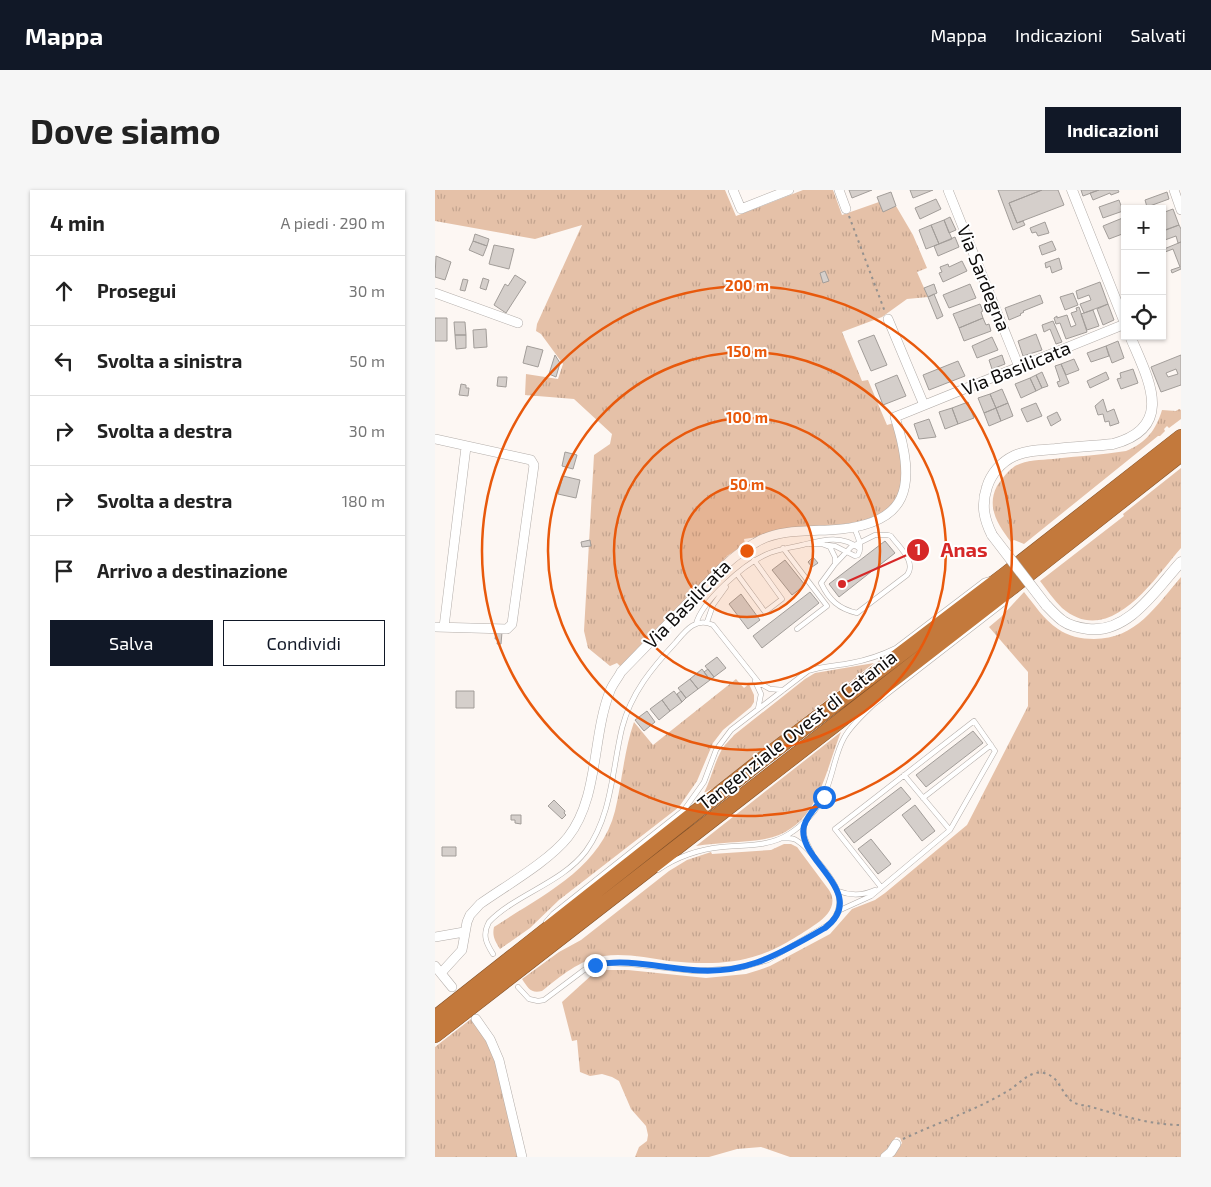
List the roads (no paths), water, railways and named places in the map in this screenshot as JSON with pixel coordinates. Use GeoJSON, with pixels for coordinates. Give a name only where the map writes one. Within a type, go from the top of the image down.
{"type":"FeatureCollection","features":[{"type":"Feature","properties":{"kind":"highway","name":"Tangenziale Ovest di Catania"},"geometry":{"type":"LineString","coordinates":[[1011,579],[1181,437]]}},
{"type":"Feature","properties":{"kind":"highway","name":"Tangenziale Ovest di Catania"},"geometry":{"type":"LineString","coordinates":[[435,1035],[528,954],[1011,579],[1181,454]]}},
{"type":"Feature","properties":{"kind":"highway","name":"Tangenziale Ovest di Catania"},"geometry":{"type":"LineString","coordinates":[[435,1018],[528,954]]}},
{"type":"Feature","properties":{"kind":"street"},"geometry":{"type":"LineString","coordinates":[[733,190],[741,209],[789,190]]}},
{"type":"Feature","properties":{"kind":"street"},"geometry":{"type":"LineString","coordinates":[[839,190],[846,209]]}},
{"type":"Feature","properties":{"kind":"street","name":"Via Sardegna"},"geometry":{"type":"LineString","coordinates":[[948,190],[1019,367]]}},
{"type":"Feature","properties":{"kind":"street"},"geometry":{"type":"LineString","coordinates":[[1072,190],[1121,313]]}},
{"type":"Feature","properties":{"kind":"street"},"geometry":{"type":"LineString","coordinates":[[1173,190],[1181,210]]}},
{"type":"Feature","properties":{"kind":"street"},"geometry":{"type":"LineString","coordinates":[[435,294],[518,323]]}},
{"type":"Feature","properties":{"kind":"street"},"geometry":{"type":"LineString","coordinates":[[888,319],[924,405]]}},
{"type":"Feature","properties":{"kind":"street","name":"Via Basilicata"},"geometry":{"type":"LineString","coordinates":[[438,969],[462,950],[470,915],[481,904],[557,850],[569,835],[579,819],[587,798],[603,713],[610,690],[621,672],[732,558],[757,541],[787,532],[854,528],[891,511],[901,499],[904,491],[906,460],[904,445],[895,417],[1121,325]]}},
{"type":"Feature","properties":{"kind":"street"},"geometry":{"type":"LineString","coordinates":[[1132,340],[1153,396],[1151,412],[1141,430],[1125,441],[1113,444],[1035,451],[1014,456],[993,474],[985,492],[984,512],[986,522],[992,535],[1046,605],[1063,622],[1081,628],[1096,630],[1115,626],[1134,614],[1181,562]]}},
{"type":"Feature","properties":{"kind":"street"},"geometry":{"type":"LineString","coordinates":[[435,439],[531,460],[534,466],[512,624],[507,630],[439,627],[466,447]]}},
{"type":"Feature","properties":{"kind":"street"},"geometry":{"type":"LineString","coordinates":[[435,937],[465,932]]}},
{"type":"Feature","properties":{"kind":"street"},"geometry":{"type":"LineString","coordinates":[[438,969],[452,987]]}},
{"type":"Feature","properties":{"kind":"street"},"geometry":{"type":"LineString","coordinates":[[476,1019],[490,1039],[499,1060],[522,1157]]}},
{"type":"Feature","properties":{"kind":"street"},"geometry":{"type":"LineString","coordinates":[[885,1157],[896,1144]]}},
{"type":"Feature","properties":{"kind":"lane"},"geometry":{"type":"LineString","coordinates":[[696,624],[701,610],[754,560],[783,548],[801,545],[827,544],[855,556],[858,555],[860,549],[857,544],[854,528]]}},
{"type":"Feature","properties":{"kind":"lane"},"geometry":{"type":"LineString","coordinates":[[875,535],[888,535],[909,561],[910,571],[907,576],[857,613],[841,608],[821,583],[835,564],[857,544],[875,535]]}},
{"type":"Feature","properties":{"kind":"lane"},"geometry":{"type":"LineString","coordinates":[[801,545],[817,540],[835,539],[842,539],[857,544]]}},
{"type":"Feature","properties":{"kind":"lane"},"geometry":{"type":"LineString","coordinates":[[827,544],[833,551],[835,564]]}},
{"type":"Feature","properties":{"kind":"lane"},"geometry":{"type":"LineString","coordinates":[[783,548],[827,606],[797,629]]}},
{"type":"Feature","properties":{"kind":"lane"},"geometry":{"type":"LineString","coordinates":[[737,574],[765,612],[782,599],[754,560]]}},
{"type":"Feature","properties":{"kind":"lane"},"geometry":{"type":"LineString","coordinates":[[528,954],[553,914],[684,810],[704,782],[716,750],[731,730],[808,671],[865,660],[889,652],[984,581],[1011,579],[1003,604],[874,704],[857,721],[845,736],[836,755],[824,797],[801,825],[780,839]]}},
{"type":"Feature","properties":{"kind":"lane"},"geometry":{"type":"LineString","coordinates":[[707,622],[713,605],[729,582]]}},
{"type":"Feature","properties":{"kind":"lane"},"geometry":{"type":"LineString","coordinates":[[493,954],[485,940],[485,928],[489,922],[569,868],[592,842],[603,818],[623,728],[631,704],[652,667],[690,626],[707,622],[713,625],[759,683],[770,689],[784,690]]}},
{"type":"Feature","properties":{"kind":"lane"},"geometry":{"type":"LineString","coordinates":[[751,673],[761,694],[758,710]]}},
{"type":"Feature","properties":{"kind":"lane"},"geometry":{"type":"LineString","coordinates":[[838,911],[868,898],[950,830],[995,750],[974,721],[835,829],[881,887]]}},
{"type":"Feature","properties":{"kind":"lane"},"geometry":{"type":"LineString","coordinates":[[923,798],[991,745]]}},
{"type":"Feature","properties":{"kind":"lane"},"geometry":{"type":"LineString","coordinates":[[905,775],[950,830]]}},
{"type":"Feature","properties":{"kind":"lane"},"geometry":{"type":"LineString","coordinates":[[808,817],[804,825],[805,838],[818,863]]}},
{"type":"Feature","properties":{"kind":"lane"},"geometry":{"type":"LineString","coordinates":[[518,987],[529,999],[538,1001],[544,1000],[584,970],[606,963],[704,971],[753,965],[784,951],[825,928],[831,923],[840,905],[838,891],[834,883],[805,848],[794,839],[780,839],[763,844],[707,849],[676,860],[654,874]]}},
{"type":"Feature","properties":{"kind":"lane"},"geometry":{"type":"LineString","coordinates":[[838,891],[847,894],[863,895],[881,887]]}},
{"type":"Feature","properties":{"kind":"lane"},"geometry":{"type":"LineString","coordinates":[[528,954],[572,936]]}},
{"type":"Feature","properties":{"kind":"place","name":"Anas"},"geometry":{"type":"Point","coordinates":[842,584]}}]}
